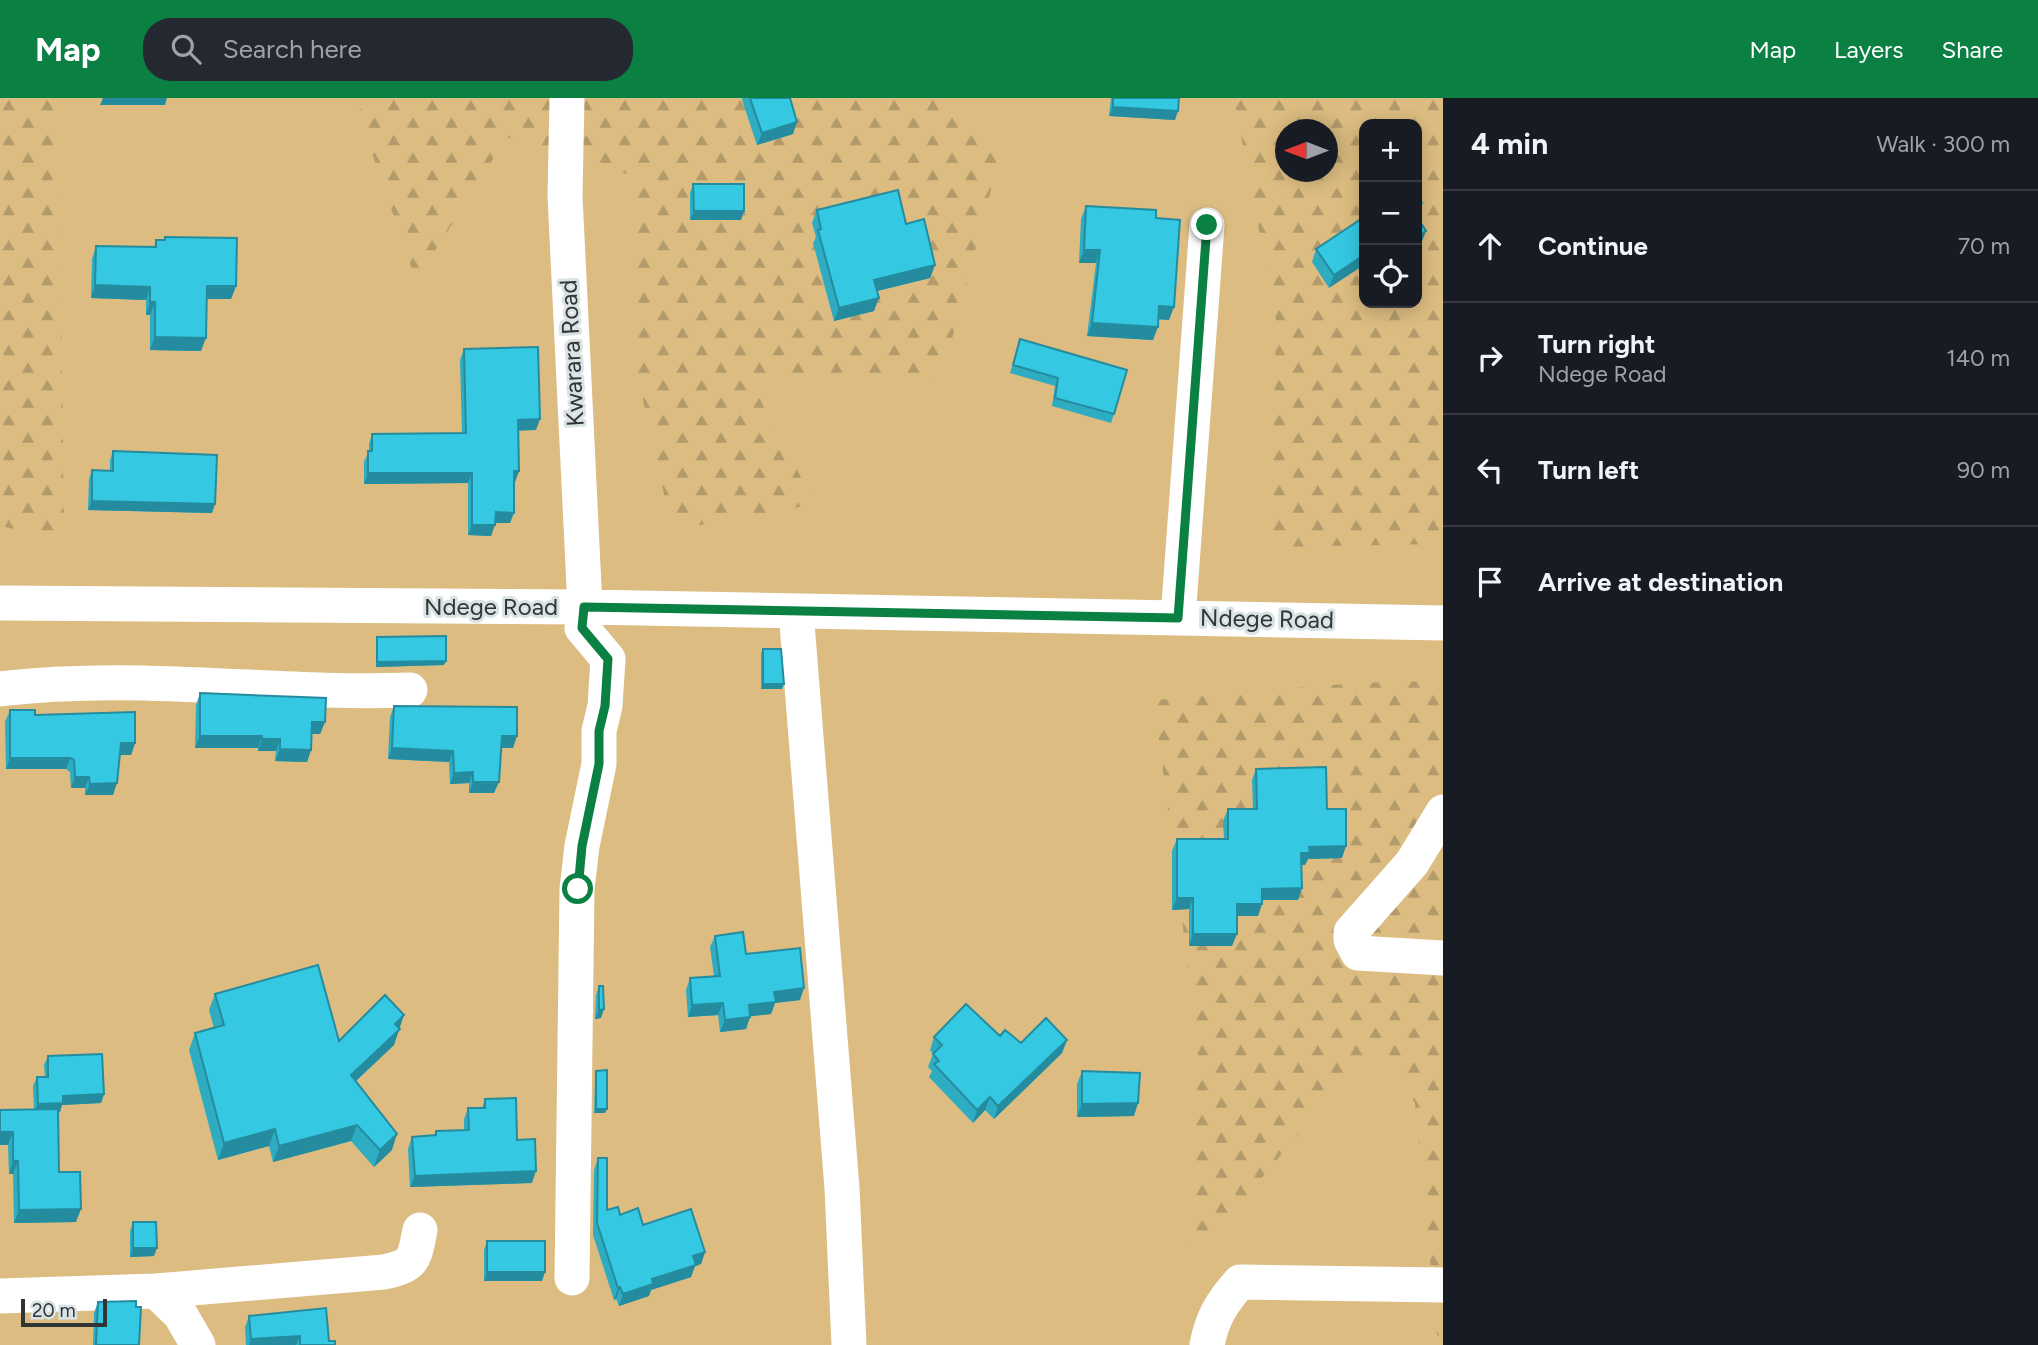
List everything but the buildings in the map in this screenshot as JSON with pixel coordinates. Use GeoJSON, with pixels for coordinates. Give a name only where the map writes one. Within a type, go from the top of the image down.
{"type":"FeatureCollection","features":[{"type":"Feature","properties":{"kind":"street","name":"Kwarara Road"},"geometry":{"type":"LineString","coordinates":[[566,98],[565,196],[584,607],[582,628],[608,659],[605,706],[599,731],[599,764],[582,846],[578,889],[572,1278]]}},
{"type":"Feature","properties":{"kind":"street"},"geometry":{"type":"LineString","coordinates":[[1178,618],[1207,225]]}},
{"type":"Feature","properties":{"kind":"street","name":"Ndege Road"},"geometry":{"type":"LineString","coordinates":[[0,603],[584,607],[1443,623]]}},
{"type":"Feature","properties":{"kind":"street"},"geometry":{"type":"LineString","coordinates":[[796,611],[842,1188],[849,1345]]}},
{"type":"Feature","properties":{"kind":"street"},"geometry":{"type":"LineString","coordinates":[[0,689],[144,681],[342,692],[410,690]]}},
{"type":"Feature","properties":{"kind":"street"},"geometry":{"type":"LineString","coordinates":[[1443,812],[1412,863],[1351,932],[1351,940],[1358,953],[1443,958]]}},
{"type":"Feature","properties":{"kind":"street"},"geometry":{"type":"LineString","coordinates":[[0,1296],[156,1290],[384,1272],[407,1266],[414,1256],[420,1230]]}},
{"type":"Feature","properties":{"kind":"street"},"geometry":{"type":"LineString","coordinates":[[1207,1345],[1211,1322],[1222,1301],[1240,1282],[1443,1285]]}},
{"type":"Feature","properties":{"kind":"street"},"geometry":{"type":"LineString","coordinates":[[156,1290],[180,1314],[198,1345]]}},
{"type":"Feature","properties":{"kind":"green space"},"geometry":{"type":"Polygon","coordinates":[[[0,98],[1443,98],[1443,1345],[0,1345],[0,98]]]}},
{"type":"Feature","properties":{"kind":"green space"},"geometry":{"type":"Polygon","coordinates":[[[0,98],[59,98],[64,539],[0,526],[0,98]]]}},
{"type":"Feature","properties":{"kind":"green space"},"geometry":{"type":"Polygon","coordinates":[[[361,98],[951,98],[998,163],[941,381],[746,373],[815,504],[672,530],[637,373],[633,176],[507,137],[416,281],[359,115],[361,98]]]}},
{"type":"Feature","properties":{"kind":"green space"},"geometry":{"type":"Polygon","coordinates":[[[1234,98],[1443,98],[1443,544],[1271,547],[1276,320],[1234,98]]]}},
{"type":"Feature","properties":{"kind":"green space"},"geometry":{"type":"Polygon","coordinates":[[[1443,681],[1443,1345],[1438,1345],[1415,1103],[1376,1042],[1189,1264],[1198,1046],[1154,700],[1358,683],[1443,681]]]}},
{"type":"Feature","properties":{"kind":"route"},"geometry":{"type":"LineString","coordinates":[[578,889],[582,846],[599,764],[599,731],[605,706],[608,659],[582,628],[584,607],[1178,618],[1207,225]]}}]}
